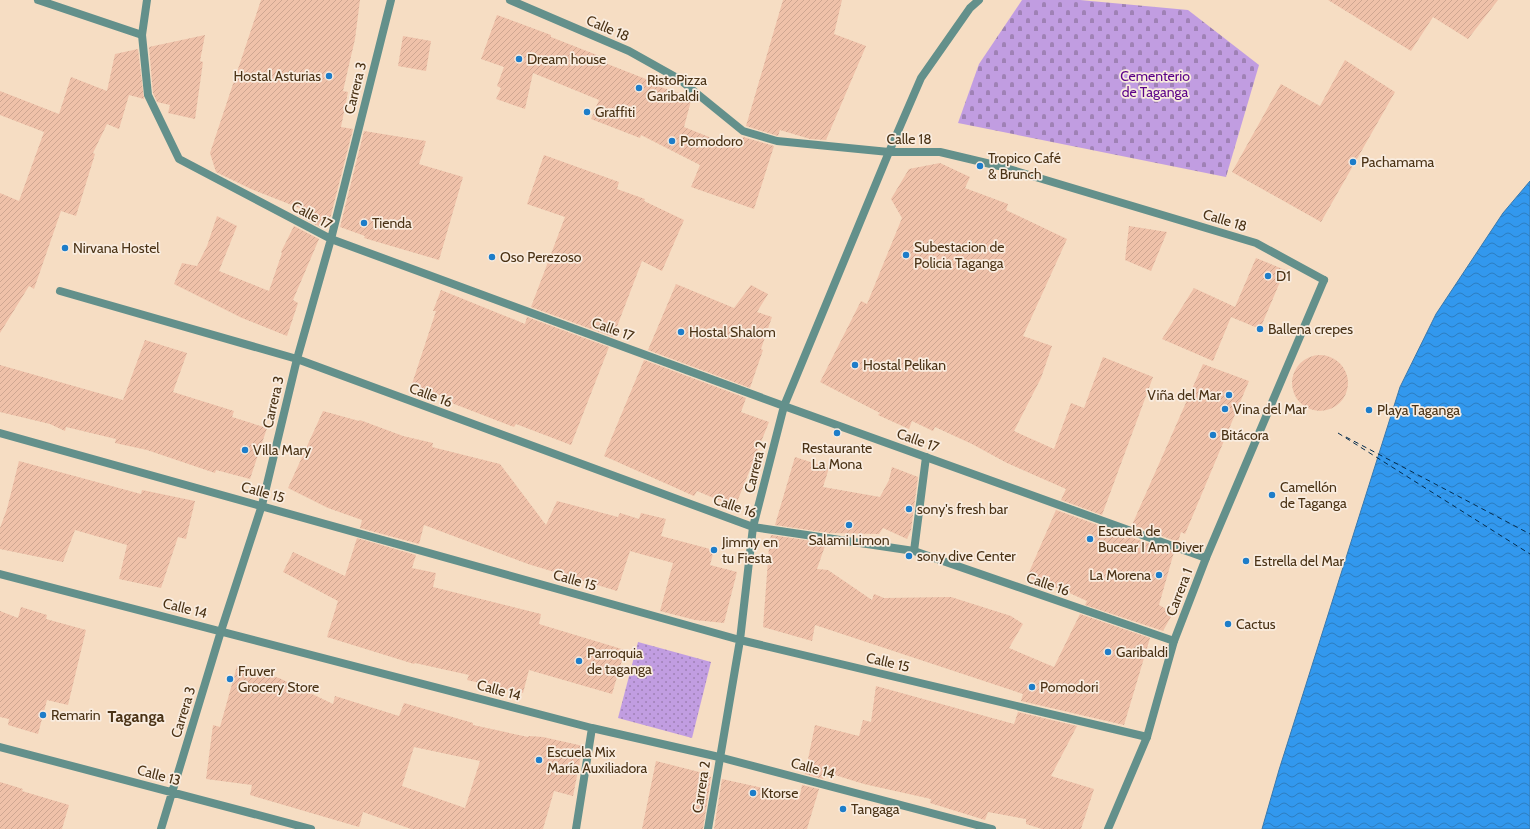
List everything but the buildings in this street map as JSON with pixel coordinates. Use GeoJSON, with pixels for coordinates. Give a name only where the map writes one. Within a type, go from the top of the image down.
{"type":"FeatureCollection","features":[{"type":"Feature","properties":{"kind":"street"},"geometry":{"type":"LineString","coordinates":[[38,0],[142,35]]}},
{"type":"Feature","properties":{"kind":"street","name":"Calle 17"},"geometry":{"type":"LineString","coordinates":[[147,0],[142,35],[148,96],[179,159],[331,239],[784,406],[1206,558]]}},
{"type":"Feature","properties":{"kind":"street","name":"Carrera 3"},"geometry":{"type":"LineString","coordinates":[[161,829],[221,630],[262,505],[297,360],[331,239],[391,0]]}},
{"type":"Feature","properties":{"kind":"street","name":"Calle 18"},"geometry":{"type":"LineString","coordinates":[[510,0],[629,51],[679,79],[743,132],[777,141],[889,152],[940,152],[999,166],[1256,243],[1324,280]]}},
{"type":"Feature","properties":{"kind":"street","name":"Carrera 2"},"geometry":{"type":"LineString","coordinates":[[708,829],[740,640],[753,527],[784,406],[921,78],[970,8],[979,0]]}},
{"type":"Feature","properties":{"kind":"street","name":"Carrera 1"},"geometry":{"type":"LineString","coordinates":[[1108,829],[1147,737],[1174,641],[1206,558],[1324,280]]}},
{"type":"Feature","properties":{"kind":"street","name":"Calle 16"},"geometry":{"type":"LineString","coordinates":[[60,291],[297,360],[753,527],[914,551],[1174,641]]}},
{"type":"Feature","properties":{"kind":"street","name":"Calle 15"},"geometry":{"type":"LineString","coordinates":[[0,433],[262,505],[740,640],[1147,737]]}},
{"type":"Feature","properties":{"kind":"street"},"geometry":{"type":"LineString","coordinates":[[914,551],[926,457]]}},
{"type":"Feature","properties":{"kind":"street","name":"Calle 14"},"geometry":{"type":"LineString","coordinates":[[0,574],[221,630],[592,728],[720,757],[992,829]]}},
{"type":"Feature","properties":{"kind":"street"},"geometry":{"type":"LineString","coordinates":[[576,829],[592,728]]}},
{"type":"Feature","properties":{"kind":"street","name":"Calle 13"},"geometry":{"type":"LineString","coordinates":[[0,747],[311,829]]}},
{"type":"Feature","properties":{"kind":"green space","name":"Cementerio de Taganga"},"geometry":{"type":"Polygon","coordinates":[[[1022,0],[1080,0],[1188,10],[1259,65],[1226,177],[958,123],[979,64],[1022,0]]]}},
{"type":"Feature","properties":{"kind":"green space"},"geometry":{"type":"Polygon","coordinates":[[[638,642],[711,662],[692,738],[618,718],[638,642]]]}},
{"type":"Feature","properties":{"kind":"water"},"geometry":{"type":"Polygon","coordinates":[[[1530,181],[1530,829],[1262,829],[1279,770],[1400,387],[1436,314],[1503,213],[1530,181]]]}},
{"type":"Feature","properties":{"kind":"ferry route"},"geometry":{"type":"LineString","coordinates":[[1338,433],[1530,554]]}},
{"type":"Feature","properties":{"kind":"ferry route"},"geometry":{"type":"LineString","coordinates":[[1346,437],[1530,534]]}},
{"type":"Feature","properties":{"kind":"place","name":"Dream house"},"geometry":{"type":"Point","coordinates":[519,59]}},
{"type":"Feature","properties":{"kind":"place","name":"Hostal Asturias"},"geometry":{"type":"Point","coordinates":[329,76]}},
{"type":"Feature","properties":{"kind":"place","name":"RistoPizza Garibaldi"},"geometry":{"type":"Point","coordinates":[639,88]}},
{"type":"Feature","properties":{"kind":"place","name":"Graffiti"},"geometry":{"type":"Point","coordinates":[587,112]}},
{"type":"Feature","properties":{"kind":"place","name":"Pomodoro"},"geometry":{"type":"Point","coordinates":[672,141]}},
{"type":"Feature","properties":{"kind":"place","name":"Pachamama"},"geometry":{"type":"Point","coordinates":[1353,162]}},
{"type":"Feature","properties":{"kind":"place","name":"Tropico Café & Brunch"},"geometry":{"type":"Point","coordinates":[980,166]}},
{"type":"Feature","properties":{"kind":"place","name":"Tienda"},"geometry":{"type":"Point","coordinates":[364,223]}},
{"type":"Feature","properties":{"kind":"place","name":"Nirvana Hostel"},"geometry":{"type":"Point","coordinates":[65,248]}},
{"type":"Feature","properties":{"kind":"place","name":"Subestacion de Policia Taganga"},"geometry":{"type":"Point","coordinates":[906,255]}},
{"type":"Feature","properties":{"kind":"place","name":"Oso Perezoso"},"geometry":{"type":"Point","coordinates":[492,257]}},
{"type":"Feature","properties":{"kind":"place","name":"D1"},"geometry":{"type":"Point","coordinates":[1268,276]}},
{"type":"Feature","properties":{"kind":"place","name":"Ballena crepes"},"geometry":{"type":"Point","coordinates":[1260,329]}},
{"type":"Feature","properties":{"kind":"place","name":"Hostal Shalom"},"geometry":{"type":"Point","coordinates":[681,332]}},
{"type":"Feature","properties":{"kind":"place","name":"Hostal Pelikan"},"geometry":{"type":"Point","coordinates":[855,365]}},
{"type":"Feature","properties":{"kind":"place","name":"Viña del Mar"},"geometry":{"type":"Point","coordinates":[1229,395]}},
{"type":"Feature","properties":{"kind":"place","name":"Vina del Mar"},"geometry":{"type":"Point","coordinates":[1225,409]}},
{"type":"Feature","properties":{"kind":"place","name":"Playa Taganga"},"geometry":{"type":"Point","coordinates":[1369,410]}},
{"type":"Feature","properties":{"kind":"place","name":"Restaurante La Mona"},"geometry":{"type":"Point","coordinates":[837,433]}},
{"type":"Feature","properties":{"kind":"place","name":"Bitácora"},"geometry":{"type":"Point","coordinates":[1213,435]}},
{"type":"Feature","properties":{"kind":"place","name":"Villa Mary"},"geometry":{"type":"Point","coordinates":[245,450]}},
{"type":"Feature","properties":{"kind":"place","name":"Camellón de Taganga"},"geometry":{"type":"Point","coordinates":[1272,495]}},
{"type":"Feature","properties":{"kind":"place","name":"sony's fresh bar"},"geometry":{"type":"Point","coordinates":[909,509]}},
{"type":"Feature","properties":{"kind":"place","name":"Salami Limon"},"geometry":{"type":"Point","coordinates":[849,525]}},
{"type":"Feature","properties":{"kind":"place","name":"Escuela de Bucear I Am Diver"},"geometry":{"type":"Point","coordinates":[1090,539]}},
{"type":"Feature","properties":{"kind":"place","name":"Jimmy en tu Fiesta"},"geometry":{"type":"Point","coordinates":[714,550]}},
{"type":"Feature","properties":{"kind":"place","name":"sony dive Center"},"geometry":{"type":"Point","coordinates":[909,556]}},
{"type":"Feature","properties":{"kind":"place","name":"Estrella del Mar"},"geometry":{"type":"Point","coordinates":[1246,561]}},
{"type":"Feature","properties":{"kind":"place","name":"La Morena"},"geometry":{"type":"Point","coordinates":[1159,575]}},
{"type":"Feature","properties":{"kind":"place","name":"Cactus"},"geometry":{"type":"Point","coordinates":[1228,624]}},
{"type":"Feature","properties":{"kind":"place","name":"Garibaldi"},"geometry":{"type":"Point","coordinates":[1108,652]}},
{"type":"Feature","properties":{"kind":"place","name":"Parroquia de taganga"},"geometry":{"type":"Point","coordinates":[579,661]}},
{"type":"Feature","properties":{"kind":"place","name":"Fruver Grocery Store"},"geometry":{"type":"Point","coordinates":[230,679]}},
{"type":"Feature","properties":{"kind":"place","name":"Pomodori"},"geometry":{"type":"Point","coordinates":[1032,687]}},
{"type":"Feature","properties":{"kind":"place","name":"Remarin"},"geometry":{"type":"Point","coordinates":[43,715]}},
{"type":"Feature","properties":{"kind":"place","name":"Escuela Mix María Auxiliadora"},"geometry":{"type":"Point","coordinates":[539,760]}},
{"type":"Feature","properties":{"kind":"place","name":"Ktorse"},"geometry":{"type":"Point","coordinates":[753,793]}},
{"type":"Feature","properties":{"kind":"place","name":"Tangaga"},"geometry":{"type":"Point","coordinates":[843,809]}},
{"type":"Feature","properties":{"kind":"district","name":"Taganga"},"geometry":{"type":"Point","coordinates":[136,716]}}]}
